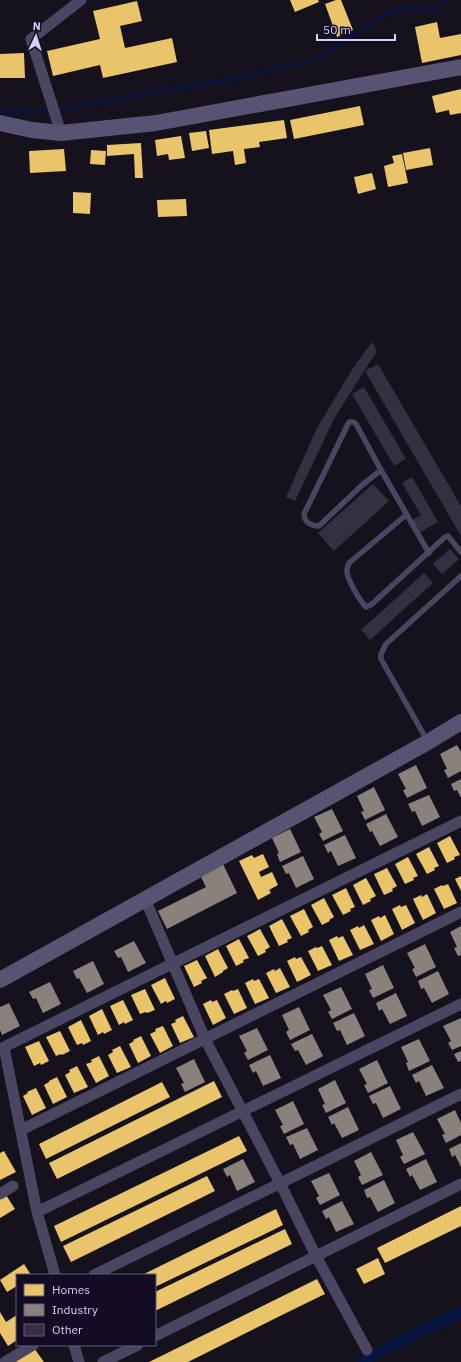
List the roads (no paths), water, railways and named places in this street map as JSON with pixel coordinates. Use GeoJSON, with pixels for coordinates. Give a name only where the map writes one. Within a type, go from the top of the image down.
{"type":"FeatureCollection","features":[{"type":"Feature","properties":{"kind":"street"},"geometry":{"type":"LineString","coordinates":[[61,133],[32,39],[81,0]]}},
{"type":"Feature","properties":{"kind":"street"},"geometry":{"type":"LineString","coordinates":[[0,123],[32,130],[61,133],[156,123],[461,67]]}},
{"type":"Feature","properties":{"kind":"street"},"geometry":{"type":"LineString","coordinates":[[0,980],[428,742],[461,722]]}},
{"type":"Feature","properties":{"kind":"street"},"geometry":{"type":"LineString","coordinates":[[55,1274],[37,1212],[4,1046],[461,821]]}},
{"type":"Feature","properties":{"kind":"street"},"geometry":{"type":"LineString","coordinates":[[145,899],[205,1039],[316,1256],[367,1350]]}},
{"type":"Feature","properties":{"kind":"street"},"geometry":{"type":"LineString","coordinates":[[21,1130],[461,912]]}},
{"type":"Feature","properties":{"kind":"street"},"geometry":{"type":"LineString","coordinates":[[37,1212],[461,1004]]}},
{"type":"Feature","properties":{"kind":"street"},"geometry":{"type":"LineString","coordinates":[[96,1274],[461,1094]]}},
{"type":"Feature","properties":{"kind":"street"},"geometry":{"type":"LineString","coordinates":[[156,1336],[461,1184]]}},
{"type":"Feature","properties":{"kind":"street"},"geometry":{"type":"LineString","coordinates":[[0,1194],[13,1186]]}},
{"type":"Feature","properties":{"kind":"street"},"geometry":{"type":"LineString","coordinates":[[5,1362],[31,1346]]}},
{"type":"Feature","properties":{"kind":"street"},"geometry":{"type":"LineString","coordinates":[[74,1346],[79,1362]]}},
{"type":"Feature","properties":{"kind":"street"},"geometry":{"type":"LineString","coordinates":[[104,1362],[136,1346]]}},
{"type":"Feature","properties":{"kind":"lane"},"geometry":{"type":"LineString","coordinates":[[381,470],[361,486],[319,526],[314,526],[308,523],[304,517],[305,508],[349,422],[353,422],[356,424],[406,515],[429,553]]}},
{"type":"Feature","properties":{"kind":"lane"},"geometry":{"type":"LineString","coordinates":[[406,515],[349,564],[347,570],[348,576],[361,602],[366,607],[372,604],[445,537],[448,536],[461,552]]}},
{"type":"Feature","properties":{"kind":"lane"},"geometry":{"type":"LineString","coordinates":[[428,742],[381,659],[380,654],[386,644],[461,576]]}},
{"type":"Feature","properties":{"kind":"waterway"},"geometry":{"type":"LineString","coordinates":[[57,110],[232,79],[317,60],[387,13],[407,9],[430,11],[441,6],[444,0]]}},
{"type":"Feature","properties":{"kind":"waterway"},"geometry":{"type":"LineString","coordinates":[[0,112],[51,111]]}},
{"type":"Feature","properties":{"kind":"waterway"},"geometry":{"type":"LineString","coordinates":[[362,1362],[461,1312]]}}]}
